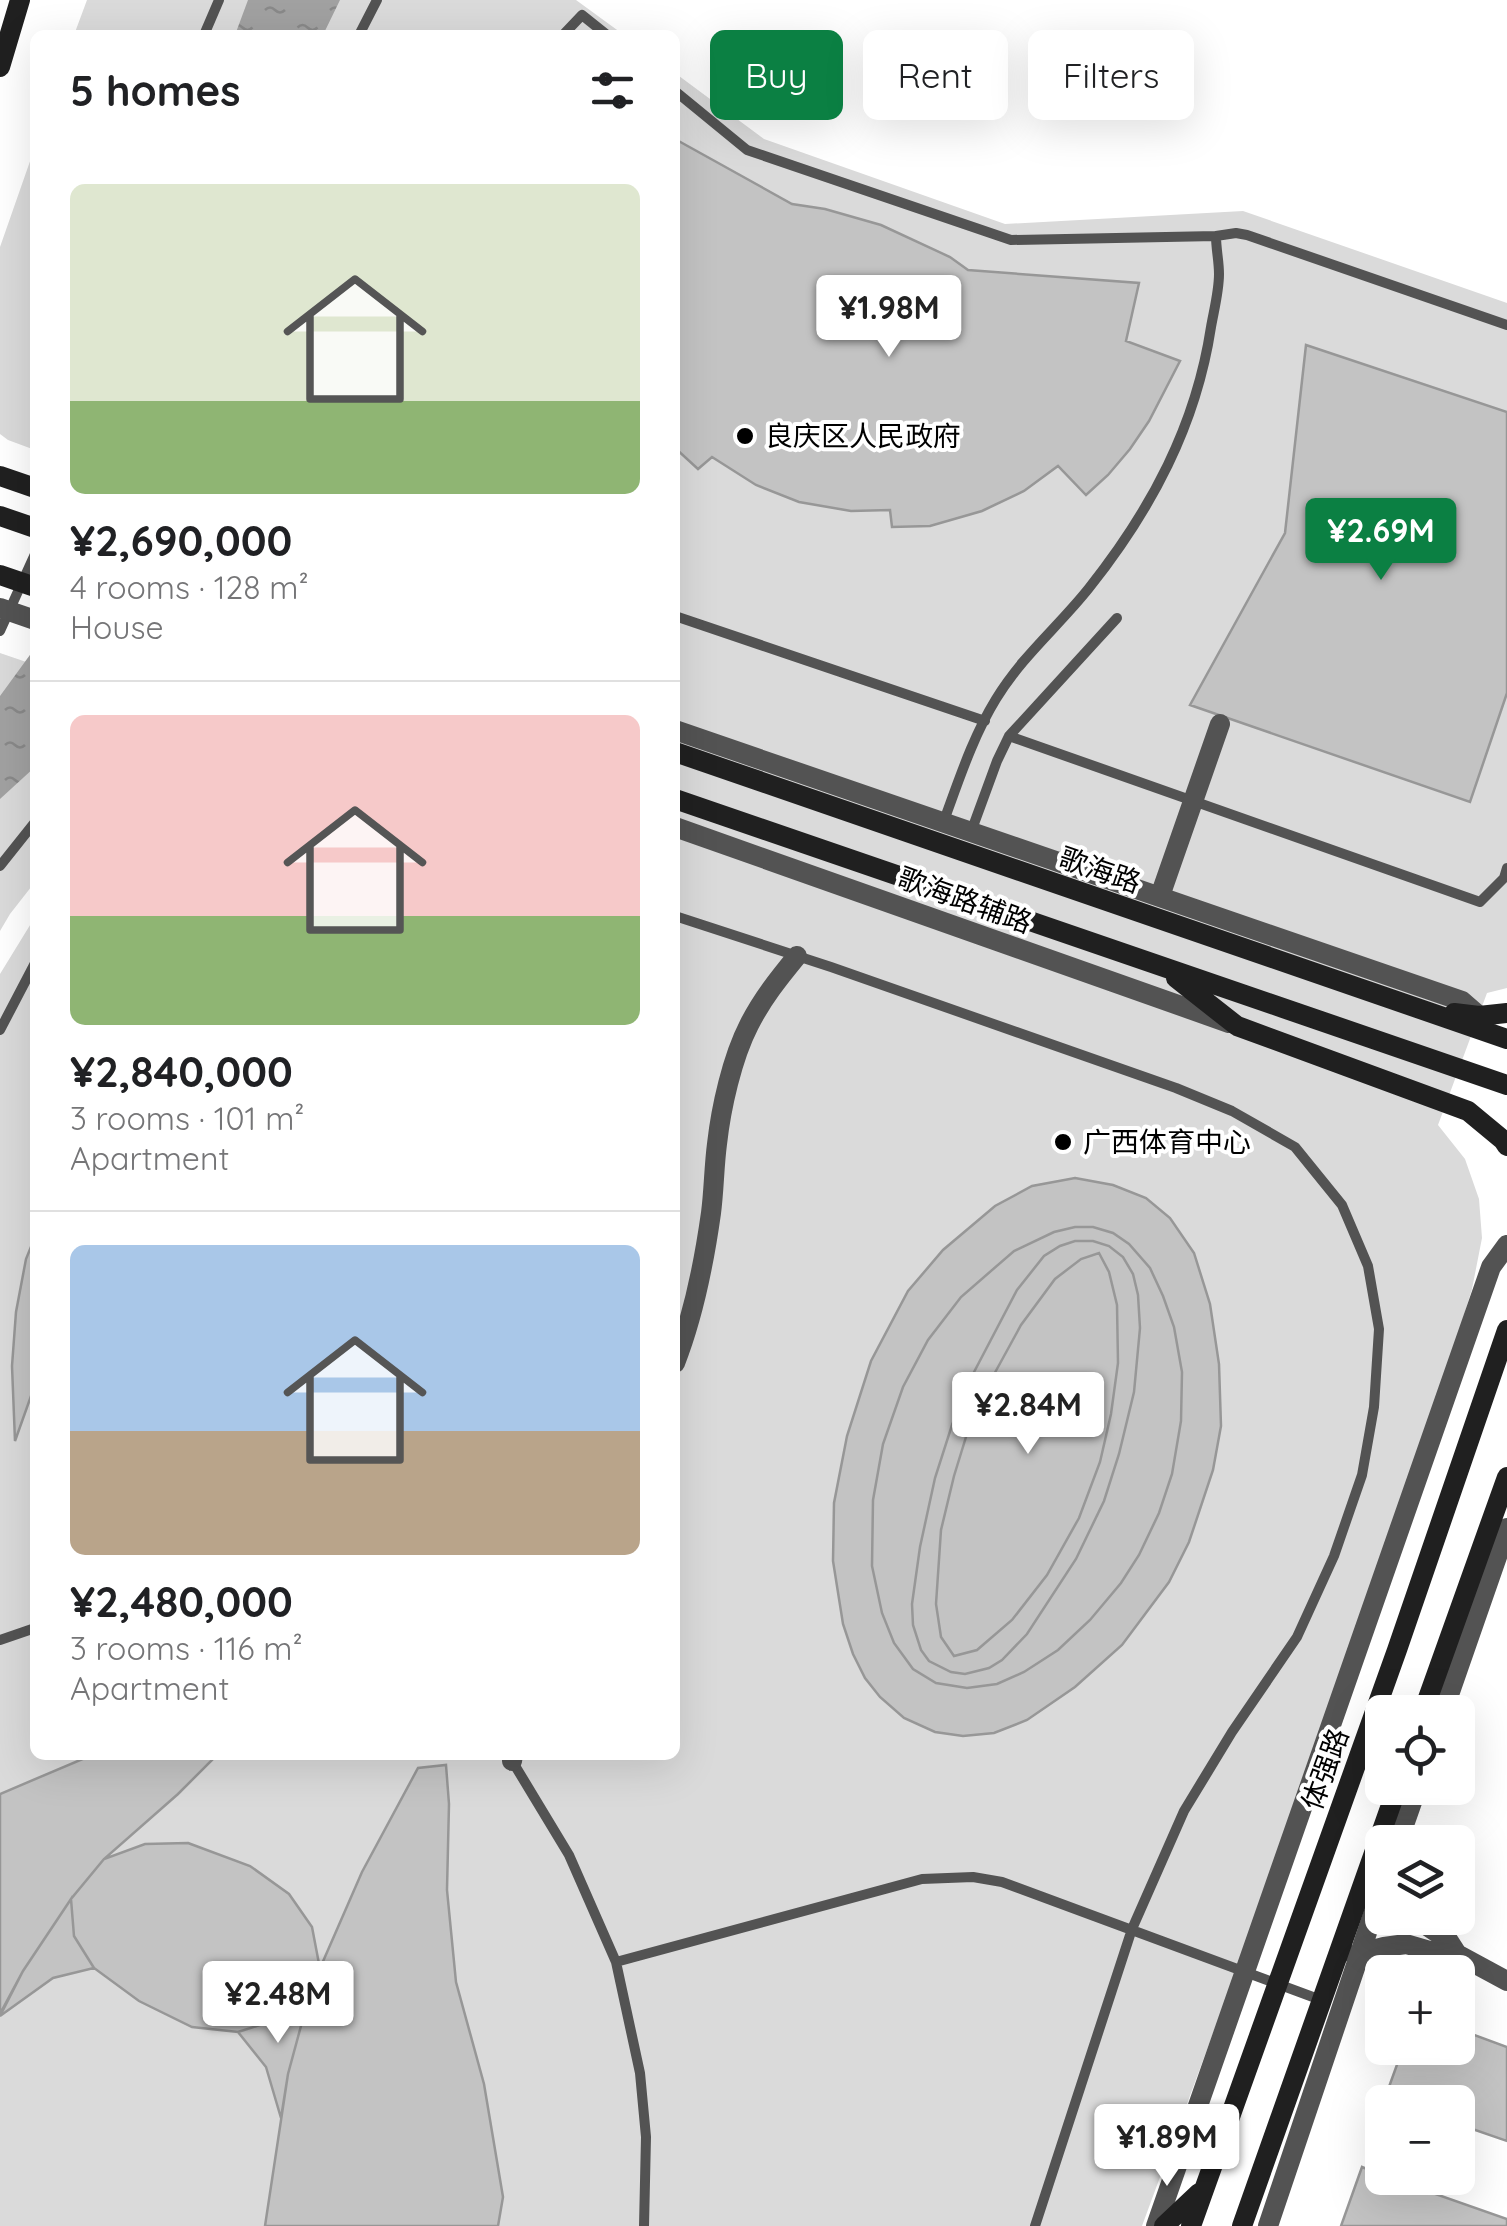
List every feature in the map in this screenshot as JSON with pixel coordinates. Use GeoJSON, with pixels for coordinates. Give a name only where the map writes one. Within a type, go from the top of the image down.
{"type":"FeatureCollection","features":[{"type":"Feature","properties":{"kind":"main road"},"geometry":{"type":"LineString","coordinates":[[0,67],[20,0]]}},
{"type":"Feature","properties":{"kind":"main road"},"geometry":{"type":"LineString","coordinates":[[1,516],[30,526]]}},
{"type":"Feature","properties":{"kind":"main road"},"geometry":{"type":"LineString","coordinates":[[0,575],[30,585]]}},
{"type":"Feature","properties":{"kind":"main road","name":"歌海路"},"geometry":{"type":"LineString","coordinates":[[680,754],[1506,1039]]}},
{"type":"Feature","properties":{"kind":"main road"},"geometry":{"type":"LineString","coordinates":[[680,800],[1507,1085]]}},
{"type":"Feature","properties":{"kind":"main road"},"geometry":{"type":"LineString","coordinates":[[1162,968],[1236,1026],[1468,1111],[1507,1146]]}},
{"type":"Feature","properties":{"kind":"main road"},"geometry":{"type":"LineString","coordinates":[[1418,1008],[1479,1016],[1507,1013]]}},
{"type":"Feature","properties":{"kind":"main road","name":"体强路"},"geometry":{"type":"LineString","coordinates":[[1190,2226],[1403,1633],[1507,1330]]}},
{"type":"Feature","properties":{"kind":"main road"},"geometry":{"type":"LineString","coordinates":[[1430,1695],[1503,1511],[1507,1477]]}},
{"type":"Feature","properties":{"kind":"main road"},"geometry":{"type":"LineString","coordinates":[[1242,2226],[1321,2000],[1365,1893]]}},
{"type":"Feature","properties":{"kind":"main road"},"geometry":{"type":"LineString","coordinates":[[1164,2226],[1204,2188]]}},
{"type":"Feature","properties":{"kind":"street"},"geometry":{"type":"LineString","coordinates":[[0,608],[30,618]]}},
{"type":"Feature","properties":{"kind":"street"},"geometry":{"type":"LineString","coordinates":[[1160,896],[1220,724]]}},
{"type":"Feature","properties":{"kind":"street"},"geometry":{"type":"LineString","coordinates":[[680,732],[1462,1000],[1506,1039]]}},
{"type":"Feature","properties":{"kind":"street","name":"歌海路辅路"},"geometry":{"type":"LineString","coordinates":[[680,829],[1236,1026]]}},
{"type":"Feature","properties":{"kind":"street"},"geometry":{"type":"LineString","coordinates":[[680,1349],[706,1242],[718,1141],[730,1081],[747,1028],[768,992],[797,956]]}},
{"type":"Feature","properties":{"kind":"street"},"geometry":{"type":"LineString","coordinates":[[1156,2226],[1490,1267],[1507,1245]]}},
{"type":"Feature","properties":{"kind":"street"},"geometry":{"type":"LineString","coordinates":[[1448,1695],[1503,1511]]}},
{"type":"Feature","properties":{"kind":"street"},"geometry":{"type":"LineString","coordinates":[[1268,2226],[1366,1935]]}},
{"type":"Feature","properties":{"kind":"street"},"geometry":{"type":"LineString","coordinates":[[1441,1935],[1457,1954]]}},
{"type":"Feature","properties":{"kind":"street"},"geometry":{"type":"LineString","coordinates":[[1333,1968],[1360,1952],[1406,1944],[1457,1954],[1507,1981]]}},
{"type":"Feature","properties":{"kind":"lane"},"geometry":{"type":"LineString","coordinates":[[206,30],[219,0]]}},
{"type":"Feature","properties":{"kind":"lane"},"geometry":{"type":"LineString","coordinates":[[361,30],[377,0]]}},
{"type":"Feature","properties":{"kind":"lane"},"geometry":{"type":"LineString","coordinates":[[568,30],[582,15],[600,30]]}},
{"type":"Feature","properties":{"kind":"lane"},"geometry":{"type":"LineString","coordinates":[[680,95],[748,150],[1010,240],[1236,233],[1507,326]]}},
{"type":"Feature","properties":{"kind":"lane"},"geometry":{"type":"LineString","coordinates":[[936,842],[974,742],[994,702],[1021,662],[1088,590],[1139,521],[1176,450],[1207,355],[1219,277],[1216,236]]}},
{"type":"Feature","properties":{"kind":"lane"},"geometry":{"type":"LineString","coordinates":[[0,631],[30,565]]}},
{"type":"Feature","properties":{"kind":"lane"},"geometry":{"type":"LineString","coordinates":[[680,618],[985,721]]}},
{"type":"Feature","properties":{"kind":"lane"},"geometry":{"type":"LineString","coordinates":[[964,852],[1010,736],[1116,618]]}},
{"type":"Feature","properties":{"kind":"lane"},"geometry":{"type":"LineString","coordinates":[[1010,736],[1480,902],[1504,878],[1507,868]]}},
{"type":"Feature","properties":{"kind":"lane"},"geometry":{"type":"LineString","coordinates":[[0,866],[30,828]]}},
{"type":"Feature","properties":{"kind":"lane"},"geometry":{"type":"LineString","coordinates":[[680,918],[1176,1088],[1232,1112],[1295,1147],[1342,1205],[1368,1266],[1379,1329],[1374,1407],[1362,1475],[1334,1556],[1297,1637],[1232,1732],[1184,1812],[1132,1930],[1035,2226]]}},
{"type":"Feature","properties":{"kind":"lane"},"geometry":{"type":"LineString","coordinates":[[0,1030],[30,972]]}},
{"type":"Feature","properties":{"kind":"lane"},"geometry":{"type":"LineString","coordinates":[[0,1640],[30,1630]]}},
{"type":"Feature","properties":{"kind":"lane"},"geometry":{"type":"LineString","coordinates":[[512,1760],[569,1856],[616,1962],[641,2089],[646,2137],[644,2226]]}},
{"type":"Feature","properties":{"kind":"lane"},"geometry":{"type":"LineString","coordinates":[[616,1962],[922,1879],[973,1877],[1002,1882],[1321,2000]]}},
{"type":"Feature","properties":{"kind":"shaded area"},"geometry":{"type":"Polygon","coordinates":[[[87,0],[576,0],[617,30],[76,30],[87,0]]]}},
{"type":"Feature","properties":{"kind":"shaded area","name":"广西体育中心"},"geometry":{"type":"Polygon","coordinates":[[[680,77],[710,99],[710,120],[738,120],[764,139],[1005,224],[1243,211],[1507,303],[1507,988],[1487,993],[1438,1125],[1465,1159],[1479,1199],[1482,1238],[1472,1289],[1395,1539],[1142,2226],[0,2226],[0,974],[30,925],[30,1760],[680,1760],[680,77]]]}},
{"type":"Feature","properties":{"kind":"shaded area"},"geometry":{"type":"Polygon","coordinates":[[[30,161],[30,448],[0,434],[0,247],[30,161]]]}},
{"type":"Feature","properties":{"kind":"shaded area"},"geometry":{"type":"Polygon","coordinates":[[[0,653],[30,663],[30,888],[0,931],[0,653]]]}},
{"type":"Feature","properties":{"kind":"water"},"geometry":{"type":"Polygon","coordinates":[[[248,0],[340,0],[325,30],[237,30],[248,0]]]}},
{"type":"Feature","properties":{"kind":"water"},"geometry":{"type":"Polygon","coordinates":[[[30,655],[30,772],[0,799],[0,696],[30,655]]]}},
{"type":"Feature","properties":{"kind":"building"},"geometry":{"type":"Polygon","coordinates":[[[680,142],[792,204],[881,225],[950,257],[968,270],[1139,283],[1126,341],[1180,361],[1130,449],[1086,495],[1058,466],[1024,491],[982,511],[930,526],[892,527],[890,510],[851,511],[799,502],[756,485],[712,457],[698,469],[680,453],[680,142]]]}},
{"type":"Feature","properties":{"kind":"building"},"geometry":{"type":"Polygon","coordinates":[[[1306,345],[1507,412],[1507,693],[1470,802],[1190,705],[1285,533],[1306,345]]]}},
{"type":"Feature","properties":{"kind":"building"},"geometry":{"type":"Polygon","coordinates":[[[1075,1178],[1113,1185],[1146,1198],[1170,1218],[1194,1253],[1210,1304],[1219,1364],[1221,1426],[1213,1470],[1189,1542],[1169,1582],[1122,1645],[1075,1687],[1027,1720],[994,1733],[963,1736],[935,1732],[904,1718],[880,1697],[853,1654],[843,1624],[833,1561],[834,1503],[847,1436],[871,1361],[908,1291],[943,1250],[995,1206],[1032,1186],[1075,1178]],[[1093,1227],[1054,1232],[1014,1251],[961,1297],[928,1340],[903,1387],[883,1444],[873,1500],[872,1566],[882,1613],[894,1643],[913,1669],[936,1683],[967,1688],[997,1684],[1058,1650],[1121,1583],[1159,1513],[1172,1474],[1181,1421],[1182,1372],[1174,1327],[1150,1268],[1129,1244],[1113,1233],[1093,1227]]]}},
{"type":"Feature","properties":{"kind":"building"},"geometry":{"type":"Polygon","coordinates":[[[1093,1227],[1113,1233],[1129,1244],[1150,1268],[1174,1327],[1182,1372],[1181,1421],[1172,1474],[1159,1513],[1121,1583],[1058,1650],[997,1684],[967,1688],[936,1683],[913,1669],[894,1643],[882,1613],[872,1566],[873,1500],[883,1444],[903,1387],[928,1340],[961,1297],[1014,1251],[1054,1232],[1093,1227]],[[1075,1241],[1044,1256],[1017,1290],[973,1374],[952,1425],[935,1478],[912,1604],[913,1625],[921,1650],[929,1661],[951,1672],[965,1674],[989,1668],[1027,1634],[1076,1559],[1104,1501],[1134,1392],[1140,1328],[1133,1274],[1123,1257],[1109,1246],[1075,1241]]]}},
{"type":"Feature","properties":{"kind":"building"},"geometry":{"type":"Polygon","coordinates":[[[1093,1241],[1109,1246],[1123,1257],[1133,1274],[1140,1328],[1134,1392],[1119,1454],[1104,1501],[1076,1559],[1027,1634],[989,1668],[965,1674],[951,1672],[929,1661],[913,1625],[920,1547],[935,1478],[973,1374],[1017,1290],[1044,1256],[1060,1246],[1093,1241]],[[1099,1253],[1081,1259],[1055,1279],[1021,1325],[974,1411],[941,1530],[936,1604],[941,1637],[954,1656],[977,1650],[1012,1620],[1047,1575],[1079,1518],[1100,1462],[1118,1363],[1117,1305],[1109,1272],[1099,1253]]]}},
{"type":"Feature","properties":{"kind":"building"},"geometry":{"type":"Polygon","coordinates":[[[30,1249],[30,1399],[15,1441],[12,1366],[16,1312],[30,1249]]]}},
{"type":"Feature","properties":{"kind":"building"},"geometry":{"type":"Polygon","coordinates":[[[1099,1253],[1109,1272],[1117,1305],[1118,1363],[1100,1462],[1079,1518],[1047,1575],[1012,1620],[977,1650],[954,1656],[941,1637],[936,1604],[941,1530],[974,1411],[1021,1325],[1055,1279],[1081,1259],[1099,1253]]]}},
{"type":"Feature","properties":{"kind":"building"},"geometry":{"type":"Polygon","coordinates":[[[80,1760],[212,1760],[104,1859],[71,1899],[23,1971],[0,2014],[0,1794],[80,1760]]]}},
{"type":"Feature","properties":{"kind":"building"},"geometry":{"type":"Polygon","coordinates":[[[446,1765],[447,1890],[456,1982],[484,2084],[503,2197],[498,2226],[265,2226],[288,2074],[311,1989],[362,1872],[418,1768],[446,1765]]]}},
{"type":"Feature","properties":{"kind":"building"},"geometry":{"type":"Polygon","coordinates":[[[188,1843],[250,1866],[289,1894],[312,1927],[320,1969],[311,1989],[279,2019],[238,2032],[192,2027],[139,2001],[94,1968],[74,1936],[71,1899],[104,1859],[145,1844],[188,1843]]]}},
{"type":"Feature","properties":{"kind":"building"},"geometry":{"type":"Polygon","coordinates":[[[71,1899],[74,1936],[94,1968],[53,1978],[0,2016],[23,1971],[71,1899]]]}},
{"type":"Feature","properties":{"kind":"building"},"geometry":{"type":"Polygon","coordinates":[[[311,1989],[288,2074],[281,2118],[266,2067],[238,2032],[279,2019],[311,1989]]]}},
{"type":"Feature","properties":{"kind":"building"},"geometry":{"type":"Polygon","coordinates":[[[1475,2035],[1507,2047],[1507,2141],[1475,2130],[1475,2085],[1390,2085],[1397,2065],[1475,2065],[1475,2035]]]}},
{"type":"Feature","properties":{"kind":"building"},"geometry":{"type":"Polygon","coordinates":[[[1362,2167],[1365,2195],[1439,2195],[1507,2219],[1507,2226],[1341,2226],[1362,2167]]]}},
{"type":"Feature","properties":{"kind":"place","name":"良庆区人民政府"},"geometry":{"type":"Point","coordinates":[745,436]}},
{"type":"Feature","properties":{"kind":"place","name":"广西体育中心"},"geometry":{"type":"Point","coordinates":[1063,1142]}}]}
